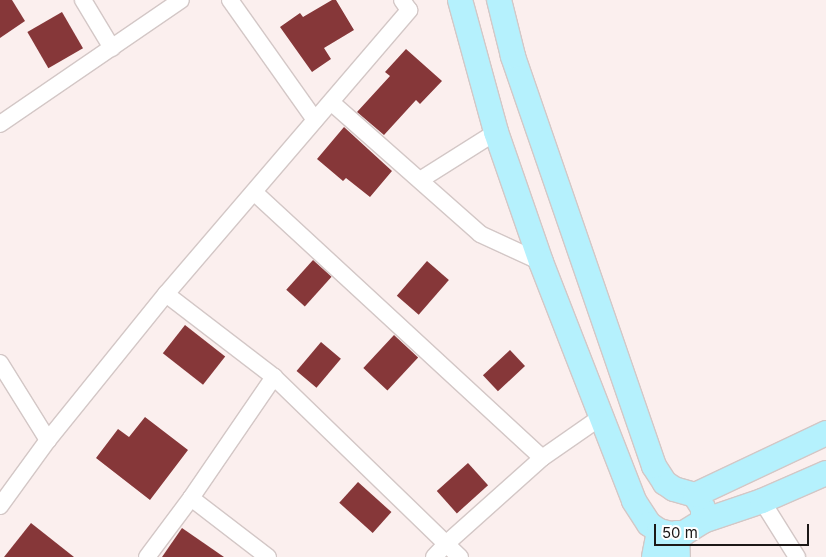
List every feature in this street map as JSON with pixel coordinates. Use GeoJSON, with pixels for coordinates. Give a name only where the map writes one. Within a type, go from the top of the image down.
{"type":"FeatureCollection","features":[{"type":"Feature","properties":{"kind":"main road"},"geometry":{"type":"LineString","coordinates":[[460,0],[496,132],[542,262],[634,502],[648,524],[668,532],[690,530],[703,521],[762,501],[826,473]]}},
{"type":"Feature","properties":{"kind":"main road"},"geometry":{"type":"LineString","coordinates":[[498,0],[512,56],[654,466],[665,483],[674,489],[695,495],[704,508],[703,521]]}},
{"type":"Feature","properties":{"kind":"main road"},"geometry":{"type":"LineString","coordinates":[[695,495],[826,433]]}},
{"type":"Feature","properties":{"kind":"main road"},"geometry":{"type":"LineString","coordinates":[[654,557],[668,532]]}},
{"type":"Feature","properties":{"kind":"main road"},"geometry":{"type":"LineString","coordinates":[[668,532],[678,557]]}},
{"type":"Feature","properties":{"kind":"street"},"geometry":{"type":"LineString","coordinates":[[83,0],[112,48]]}},
{"type":"Feature","properties":{"kind":"street"},"geometry":{"type":"LineString","coordinates":[[0,124],[181,0]]}},
{"type":"Feature","properties":{"kind":"street"},"geometry":{"type":"LineString","coordinates":[[230,0],[315,120]]}},
{"type":"Feature","properties":{"kind":"street"},"geometry":{"type":"LineString","coordinates":[[0,506],[48,440],[166,294],[409,10],[402,0]]}},
{"type":"Feature","properties":{"kind":"street"},"geometry":{"type":"LineString","coordinates":[[331,102],[480,234],[542,262]]}},
{"type":"Feature","properties":{"kind":"street"},"geometry":{"type":"LineString","coordinates":[[420,180],[496,132]]}},
{"type":"Feature","properties":{"kind":"street"},"geometry":{"type":"LineString","coordinates":[[254,192],[542,458]]}},
{"type":"Feature","properties":{"kind":"street"},"geometry":{"type":"LineString","coordinates":[[166,294],[274,377],[460,557]]}},
{"type":"Feature","properties":{"kind":"street"},"geometry":{"type":"LineString","coordinates":[[0,363],[48,440]]}},
{"type":"Feature","properties":{"kind":"street"},"geometry":{"type":"LineString","coordinates":[[147,557],[191,498],[274,377]]}},
{"type":"Feature","properties":{"kind":"street"},"geometry":{"type":"LineString","coordinates":[[434,557],[447,543],[542,458],[600,417]]}},
{"type":"Feature","properties":{"kind":"street"},"geometry":{"type":"LineString","coordinates":[[191,498],[268,557]]}},
{"type":"Feature","properties":{"kind":"street"},"geometry":{"type":"LineString","coordinates":[[762,501],[797,557]]}},
{"type":"Feature","properties":{"kind":"building"},"geometry":{"type":"Polygon","coordinates":[[[0,0],[12,0],[25,21],[0,38],[0,0]]]}},
{"type":"Feature","properties":{"kind":"building"},"geometry":{"type":"Polygon","coordinates":[[[332,0],[336,0],[354,30],[324,48],[331,59],[312,72],[280,27],[300,13],[303,17],[332,0]]]}},
{"type":"Feature","properties":{"kind":"building"},"geometry":{"type":"Polygon","coordinates":[[[62,12],[83,48],[48,68],[27,32],[62,12]]]}},
{"type":"Feature","properties":{"kind":"building"},"geometry":{"type":"Polygon","coordinates":[[[406,49],[442,81],[420,104],[416,100],[384,135],[357,112],[390,76],[385,72],[406,49]]]}},
{"type":"Feature","properties":{"kind":"building"},"geometry":{"type":"Polygon","coordinates":[[[344,127],[392,171],[370,197],[346,178],[343,181],[317,159],[344,127]]]}},
{"type":"Feature","properties":{"kind":"building"},"geometry":{"type":"Polygon","coordinates":[[[313,260],[332,277],[305,306],[286,290],[313,260]]]}},
{"type":"Feature","properties":{"kind":"building"},"geometry":{"type":"Polygon","coordinates":[[[427,261],[449,280],[419,315],[397,296],[427,261]]]}},
{"type":"Feature","properties":{"kind":"building"},"geometry":{"type":"Polygon","coordinates":[[[185,325],[225,356],[203,385],[163,353],[185,325]]]}},
{"type":"Feature","properties":{"kind":"building"},"geometry":{"type":"Polygon","coordinates":[[[394,335],[418,358],[387,390],[363,368],[394,335]]]}},
{"type":"Feature","properties":{"kind":"building"},"geometry":{"type":"Polygon","coordinates":[[[321,342],[341,359],[316,388],[297,371],[321,342]]]}},
{"type":"Feature","properties":{"kind":"building"},"geometry":{"type":"Polygon","coordinates":[[[510,350],[525,366],[498,391],[483,375],[510,350]]]}},
{"type":"Feature","properties":{"kind":"building"},"geometry":{"type":"Polygon","coordinates":[[[145,417],[188,450],[150,500],[96,458],[118,429],[129,437],[145,417]]]}},
{"type":"Feature","properties":{"kind":"building"},"geometry":{"type":"Polygon","coordinates":[[[468,463],[488,485],[457,513],[437,491],[468,463]]]}},
{"type":"Feature","properties":{"kind":"building"},"geometry":{"type":"Polygon","coordinates":[[[358,482],[391,512],[373,533],[339,503],[358,482]]]}},
{"type":"Feature","properties":{"kind":"building"},"geometry":{"type":"Polygon","coordinates":[[[31,523],[74,557],[4,557],[31,523]]]}},
{"type":"Feature","properties":{"kind":"building"},"geometry":{"type":"Polygon","coordinates":[[[182,528],[224,557],[162,557],[182,528]]]}}]}
